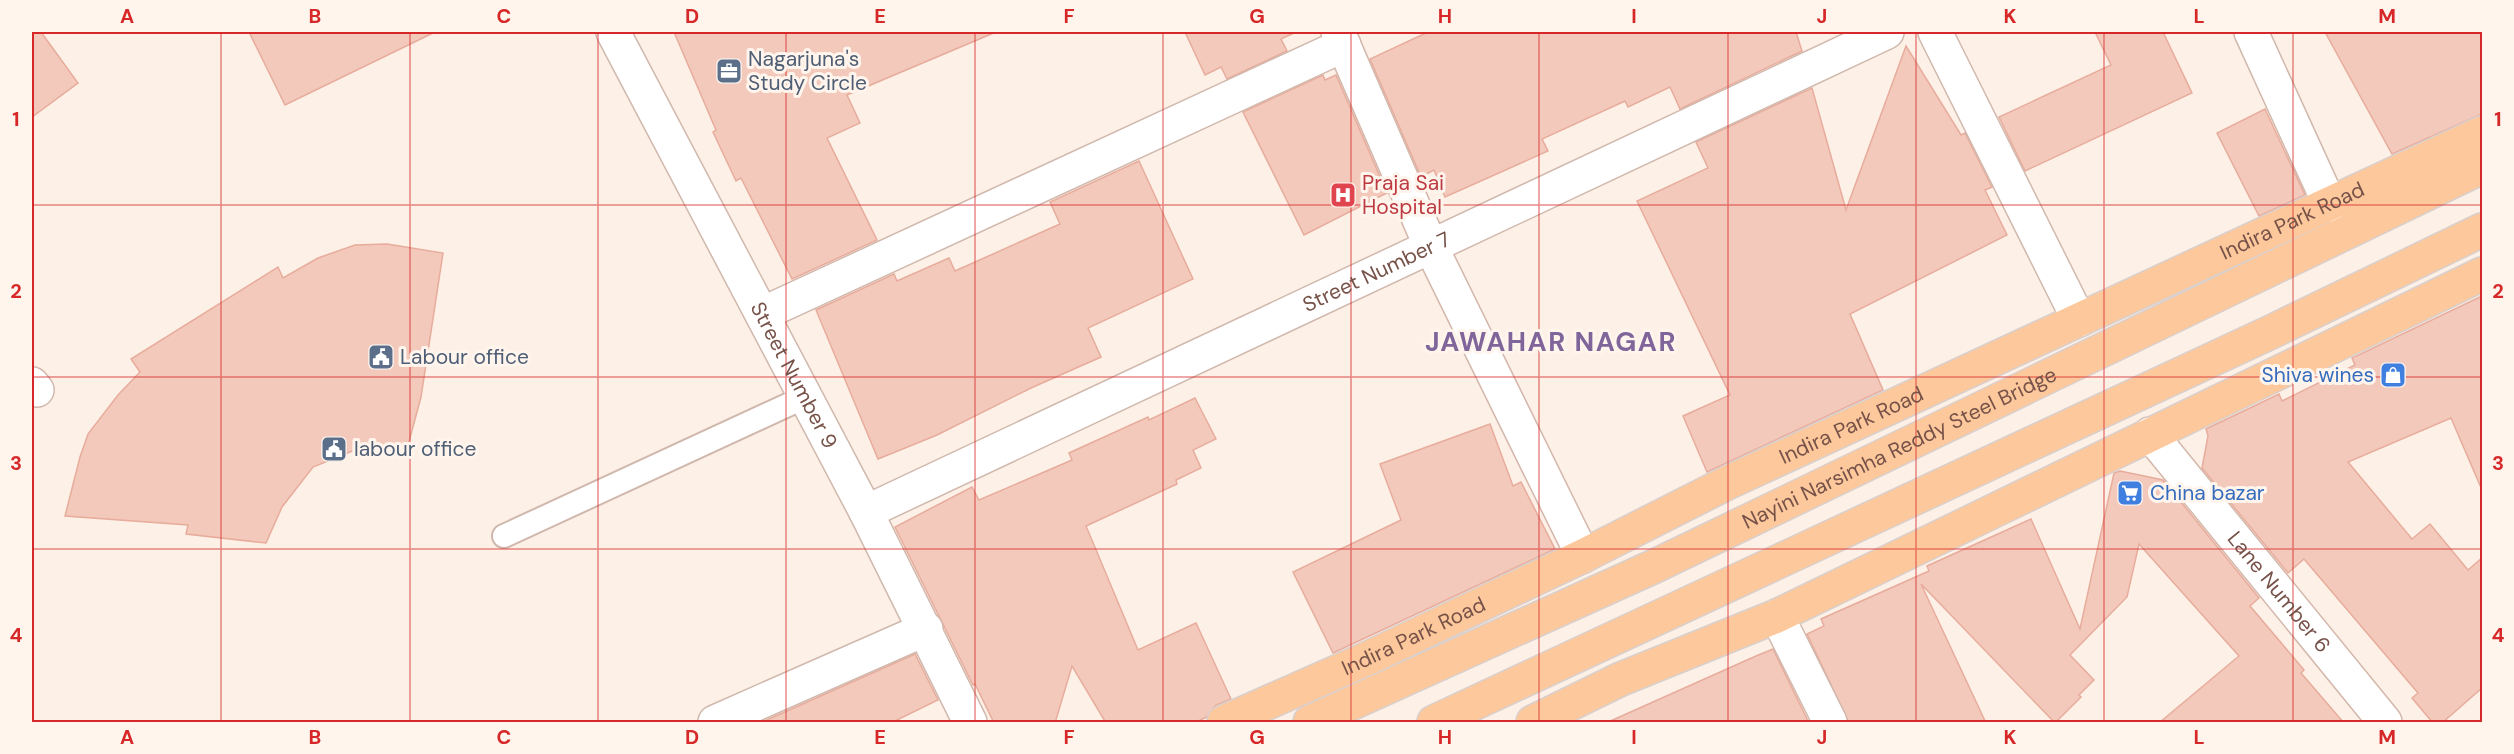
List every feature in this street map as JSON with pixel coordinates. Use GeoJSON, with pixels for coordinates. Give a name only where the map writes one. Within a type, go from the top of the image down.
{"type":"FeatureCollection","features":[{"type":"Feature","properties":{"kind":"main road","name":"Indira Park Road"},"geometry":{"type":"LineString","coordinates":[[1224,723],[1364,660],[1583,556],[1727,483],[2482,133]]}},
{"type":"Feature","properties":{"kind":"main road","name":"Nayini Narsimha Reddy Steel Bridge"},"geometry":{"type":"LineString","coordinates":[[1310,723],[1655,566],[2482,167]]}},
{"type":"Feature","properties":{"kind":"main road"},"geometry":{"type":"LineString","coordinates":[[1434,723],[2259,338],[2482,230]]}},
{"type":"Feature","properties":{"kind":"main road"},"geometry":{"type":"LineString","coordinates":[[1533,723],[1621,679],[1778,616],[2150,434],[2480,281]]}},
{"type":"Feature","properties":{"kind":"street","name":"Street Number 9"},"geometry":{"type":"LineString","coordinates":[[613,32],[866,512],[926,629],[970,723]]}},
{"type":"Feature","properties":{"kind":"street","name":"Street Number 7"},"geometry":{"type":"LineString","coordinates":[[866,512],[1887,32]]}},
{"type":"Feature","properties":{"kind":"street"},"geometry":{"type":"LineString","coordinates":[[1935,32],[2079,320]]}},
{"type":"Feature","properties":{"kind":"street"},"geometry":{"type":"LineString","coordinates":[[2250,32],[2330,205]]}},
{"type":"Feature","properties":{"kind":"street"},"geometry":{"type":"LineString","coordinates":[[762,314],[1341,38],[1431,247],[1583,556]]}},
{"type":"Feature","properties":{"kind":"street","name":"Lane Number 6"},"geometry":{"type":"LineString","coordinates":[[2150,434],[2385,723]]}},
{"type":"Feature","properties":{"kind":"street"},"geometry":{"type":"LineString","coordinates":[[1778,616],[1830,723]]}},
{"type":"Feature","properties":{"kind":"street"},"geometry":{"type":"LineString","coordinates":[[715,723],[926,629]]}},
{"type":"Feature","properties":{"kind":"lane"},"geometry":{"type":"LineString","coordinates":[[504,536],[805,397]]}},
{"type":"Feature","properties":{"kind":"building"},"geometry":{"type":"Polygon","coordinates":[[[32,32],[41,32],[78,83],[32,117],[32,32]]]}},
{"type":"Feature","properties":{"kind":"building"},"geometry":{"type":"Polygon","coordinates":[[[249,32],[435,32],[285,105],[249,32]]]}},
{"type":"Feature","properties":{"kind":"building"},"geometry":{"type":"Polygon","coordinates":[[[674,32],[996,32],[847,95],[860,123],[827,138],[877,240],[792,279],[741,178],[736,181],[713,132],[716,130],[674,32]]]}},
{"type":"Feature","properties":{"kind":"building"},"geometry":{"type":"Polygon","coordinates":[[[1185,32],[1296,32],[1281,39],[1287,51],[1227,79],[1221,67],[1205,75],[1185,32]]]}},
{"type":"Feature","properties":{"kind":"building"},"geometry":{"type":"Polygon","coordinates":[[[1428,32],[1796,32],[1802,51],[1680,109],[1670,87],[1628,107],[1625,101],[1542,139],[1548,151],[1445,197],[1434,170],[1421,177],[1370,59],[1428,32]]]}},
{"type":"Feature","properties":{"kind":"building"},"geometry":{"type":"Polygon","coordinates":[[[2095,32],[2163,32],[2192,93],[2025,171],[1999,117],[2111,65],[2095,32]]]}},
{"type":"Feature","properties":{"kind":"building"},"geometry":{"type":"Polygon","coordinates":[[[2325,32],[2482,32],[2482,114],[2392,154],[2325,32]]]}},
{"type":"Feature","properties":{"kind":"building"},"geometry":{"type":"Polygon","coordinates":[[[1906,46],[1961,135],[1965,133],[1992,187],[1985,190],[2007,235],[1850,314],[1883,390],[1707,472],[1683,416],[1730,395],[1637,201],[1708,168],[1696,142],[1812,88],[1846,210],[1906,46]]]}},
{"type":"Feature","properties":{"kind":"building"},"geometry":{"type":"Polygon","coordinates":[[[1323,75],[1325,80],[1336,75],[1387,193],[1304,235],[1243,112],[1323,75]]]}},
{"type":"Feature","properties":{"kind":"building"},"geometry":{"type":"Polygon","coordinates":[[[2265,109],[2305,195],[2259,216],[2217,133],[2265,109]]]}},
{"type":"Feature","properties":{"kind":"building"},"geometry":{"type":"Polygon","coordinates":[[[1139,161],[1193,279],[1088,328],[1101,357],[1031,388],[937,435],[878,459],[816,310],[894,274],[897,281],[949,258],[955,271],[1060,224],[1050,202],[1139,161]]]}},
{"type":"Feature","properties":{"kind":"building","name":"labour office"},"geometry":{"type":"Polygon","coordinates":[[[387,244],[443,253],[421,397],[407,449],[362,447],[313,467],[282,507],[266,543],[186,534],[188,525],[65,516],[88,434],[118,395],[140,372],[131,359],[278,267],[283,278],[318,258],[355,245],[387,244]]]}},
{"type":"Feature","properties":{"kind":"building"},"geometry":{"type":"Polygon","coordinates":[[[2482,296],[2482,490],[2451,418],[2348,462],[2412,539],[2430,524],[2468,570],[2482,558],[2482,688],[2442,723],[2433,723],[2412,698],[2418,693],[2304,559],[2288,573],[2202,468],[2208,436],[2206,429],[2279,394],[2282,401],[2355,365],[2352,358],[2482,296]]]}},
{"type":"Feature","properties":{"kind":"building"},"geometry":{"type":"Polygon","coordinates":[[[1195,398],[1216,439],[1193,450],[1201,468],[1176,480],[1177,484],[1086,526],[1138,650],[1196,623],[1231,699],[1216,705],[1207,717],[1194,723],[1106,723],[1072,666],[1055,723],[994,723],[895,527],[972,487],[979,500],[1072,460],[1069,453],[1195,398]]]}},
{"type":"Feature","properties":{"kind":"building"},"geometry":{"type":"Polygon","coordinates":[[[1490,424],[1513,486],[1521,482],[1555,549],[1333,653],[1293,572],[1401,520],[1380,464],[1490,424]]]}},
{"type":"Feature","properties":{"kind":"building"},"geometry":{"type":"Polygon","coordinates":[[[2120,471],[2163,480],[2259,598],[2250,606],[2304,670],[2301,673],[2344,723],[2159,723],[2239,656],[2139,544],[2127,597],[2070,655],[2094,680],[2055,723],[1921,584],[1986,723],[1849,723],[1807,634],[1824,626],[1821,619],[1929,571],[1927,566],[2031,519],[2080,629],[2114,473],[2120,471]]]}},
{"type":"Feature","properties":{"kind":"building"},"geometry":{"type":"Polygon","coordinates":[[[1773,649],[1809,723],[1606,723],[1756,656],[1773,649]]]}},
{"type":"Feature","properties":{"kind":"building"},"geometry":{"type":"Polygon","coordinates":[[[915,654],[938,700],[891,723],[760,723],[915,654]]]}},
{"type":"Feature","properties":{"kind":"place","name":"Nagarjuna's Study Circle"},"geometry":{"type":"Point","coordinates":[729,71]}},
{"type":"Feature","properties":{"kind":"place","name":"Praja Sai Hospital"},"geometry":{"type":"Point","coordinates":[1343,195]}},
{"type":"Feature","properties":{"kind":"place","name":"Labour office"},"geometry":{"type":"Point","coordinates":[381,357]}},
{"type":"Feature","properties":{"kind":"place","name":"Shiva wines"},"geometry":{"type":"Point","coordinates":[2393,375]}},
{"type":"Feature","properties":{"kind":"place","name":"labour office"},"geometry":{"type":"Point","coordinates":[334,449]}},
{"type":"Feature","properties":{"kind":"place","name":"China bazar"},"geometry":{"type":"Point","coordinates":[2130,493]}},
{"type":"Feature","properties":{"kind":"district","name":"JAWAHAR NAGAR"},"geometry":{"type":"Point","coordinates":[1551,342]}}]}
